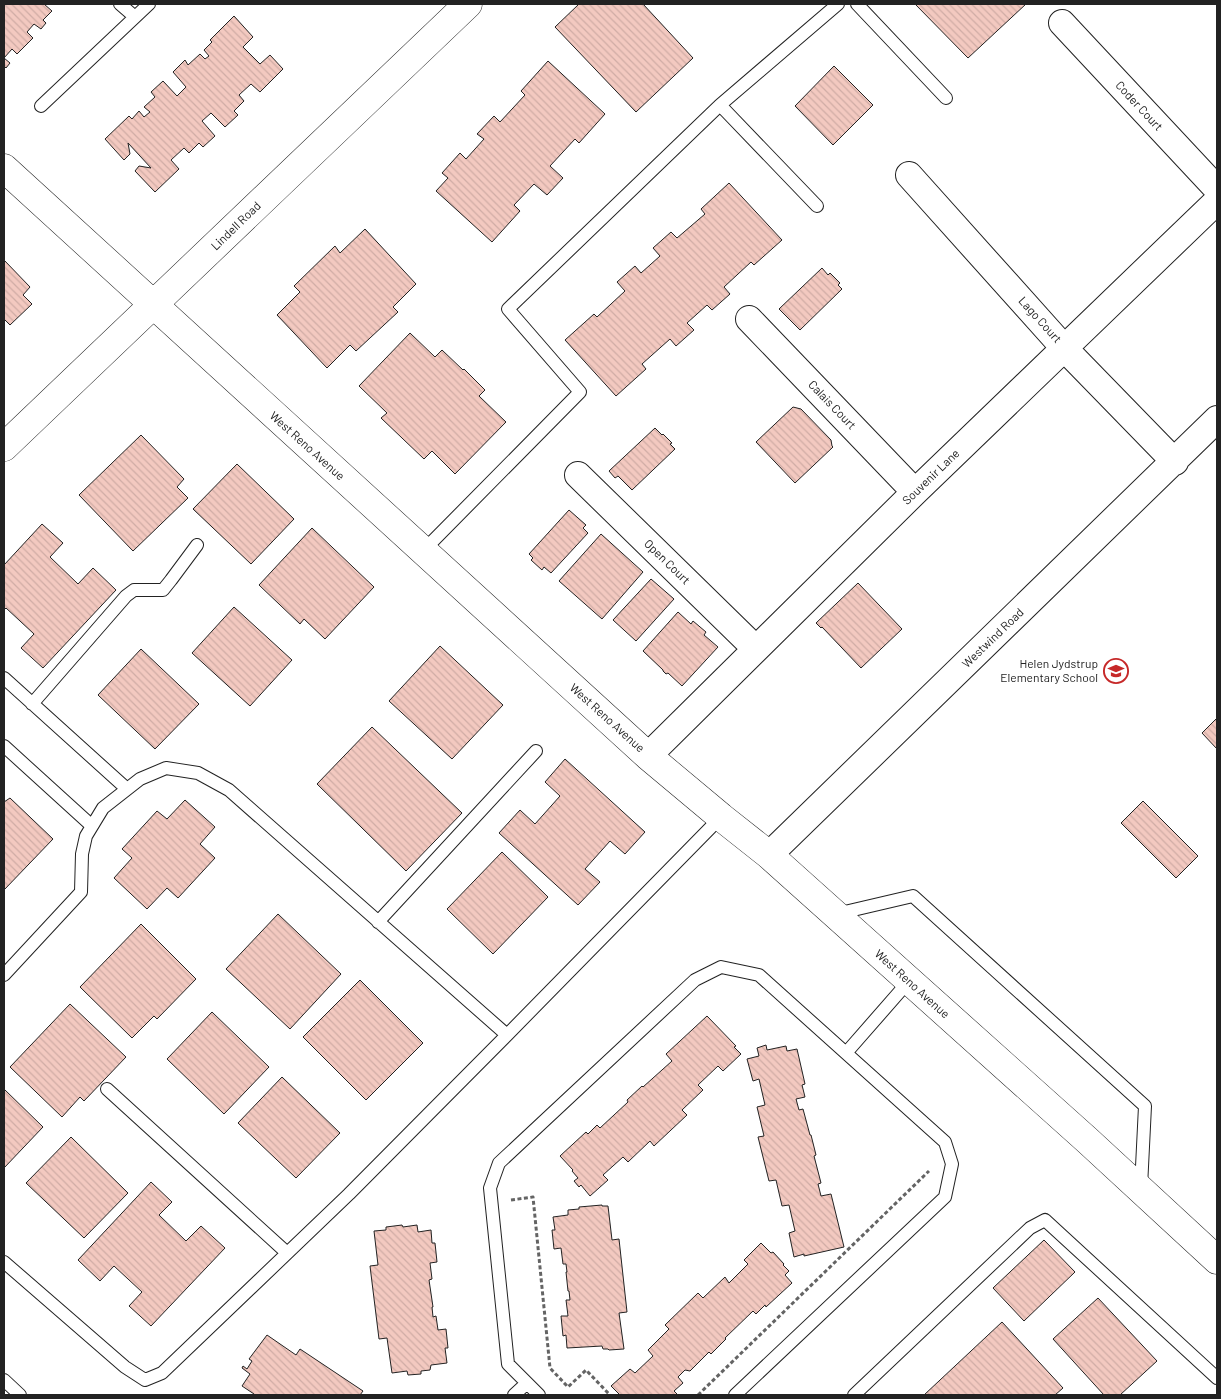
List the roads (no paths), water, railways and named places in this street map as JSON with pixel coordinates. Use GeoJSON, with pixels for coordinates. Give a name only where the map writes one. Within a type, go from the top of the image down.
{"type":"FeatureCollection","features":[{"type":"Feature","properties":{"kind":"street","name":"Lindell Road"},"geometry":{"type":"LineString","coordinates":[[4,447],[468,4]]}},
{"type":"Feature","properties":{"kind":"street","name":"Coder Court"},"geometry":{"type":"LineString","coordinates":[[1062,23],[1217,189]]}},
{"type":"Feature","properties":{"kind":"street","name":"West Reno Avenue"},"geometry":{"type":"LineString","coordinates":[[4,168],[648,756],[769,856],[1217,1260]]}},
{"type":"Feature","properties":{"kind":"street","name":"Lago Court"},"geometry":{"type":"LineString","coordinates":[[909,175],[1066,349],[1175,462]]}},
{"type":"Feature","properties":{"kind":"street","name":"Souvenir Lane"},"geometry":{"type":"LineString","coordinates":[[648,756],[915,492],[1217,202]]}},
{"type":"Feature","properties":{"kind":"street","name":"Calais Court"},"geometry":{"type":"LineString","coordinates":[[749,319],[915,492]]}},
{"type":"Feature","properties":{"kind":"street","name":"Westwind Road"},"geometry":{"type":"LineString","coordinates":[[769,856],[1217,419]]}},
{"type":"Feature","properties":{"kind":"street","name":"Open Court"},"geometry":{"type":"LineString","coordinates":[[578,475],[756,649]]}},
{"type":"Feature","properties":{"kind":"lane"},"geometry":{"type":"LineString","coordinates":[[120,4],[135,17]]}},
{"type":"Feature","properties":{"kind":"lane"},"geometry":{"type":"LineString","coordinates":[[41,106],[150,4]]}},
{"type":"Feature","properties":{"kind":"lane"},"geometry":{"type":"LineString","coordinates":[[423,551],[580,392],[508,309],[720,105],[838,4]]}},
{"type":"Feature","properties":{"kind":"lane"},"geometry":{"type":"LineString","coordinates":[[858,4],[946,98]]}},
{"type":"Feature","properties":{"kind":"lane"},"geometry":{"type":"LineString","coordinates":[[720,105],[817,206]]}},
{"type":"Feature","properties":{"kind":"lane"},"geometry":{"type":"LineString","coordinates":[[32,704],[126,596],[134,590],[163,590],[197,545]]}},
{"type":"Feature","properties":{"kind":"lane"},"geometry":{"type":"LineString","coordinates":[[4,678],[127,789]]}},
{"type":"Feature","properties":{"kind":"lane"},"geometry":{"type":"LineString","coordinates":[[4,746],[92,826]]}},
{"type":"Feature","properties":{"kind":"lane"},"geometry":{"type":"LineString","coordinates":[[378,922],[536,751]]}},
{"type":"Feature","properties":{"kind":"lane"},"geometry":{"type":"LineString","coordinates":[[4,976],[81,892],[82,854],[86,836],[103,808],[140,779],[166,768],[198,773],[229,790],[507,1035]]}},
{"type":"Feature","properties":{"kind":"lane"},"geometry":{"type":"LineString","coordinates":[[4,1262],[125,1368],[144,1380],[162,1373],[286,1252],[349,1194],[721,817]]}},
{"type":"Feature","properties":{"kind":"lane"},"geometry":{"type":"LineString","coordinates":[[834,914],[912,896],[1145,1106],[1140,1189]]}},
{"type":"Feature","properties":{"kind":"lane"},"geometry":{"type":"LineString","coordinates":[[539,1395],[508,1364],[490,1188],[499,1163],[695,980],[721,967],[759,975],[945,1142],[952,1164],[945,1197],[735,1395]]}},
{"type":"Feature","properties":{"kind":"lane"},"geometry":{"type":"LineString","coordinates":[[846,1053],[909,981]]}},
{"type":"Feature","properties":{"kind":"lane"},"geometry":{"type":"LineString","coordinates":[[107,1089],[286,1252]]}},
{"type":"Feature","properties":{"kind":"lane"},"geometry":{"type":"LineString","coordinates":[[854,1395],[1030,1228],[1045,1220],[1217,1378]]}},
{"type":"Feature","properties":{"kind":"lane"},"geometry":{"type":"LineString","coordinates":[[4,1380],[20,1395]]}},
{"type":"Feature","properties":{"kind":"lane"},"geometry":{"type":"LineString","coordinates":[[514,1395],[527,1383]]}},
{"type":"Feature","properties":{"kind":"place","name":"Helen Jydstrup Elementary School"},"geometry":{"type":"Point","coordinates":[1116,671]}}]}
